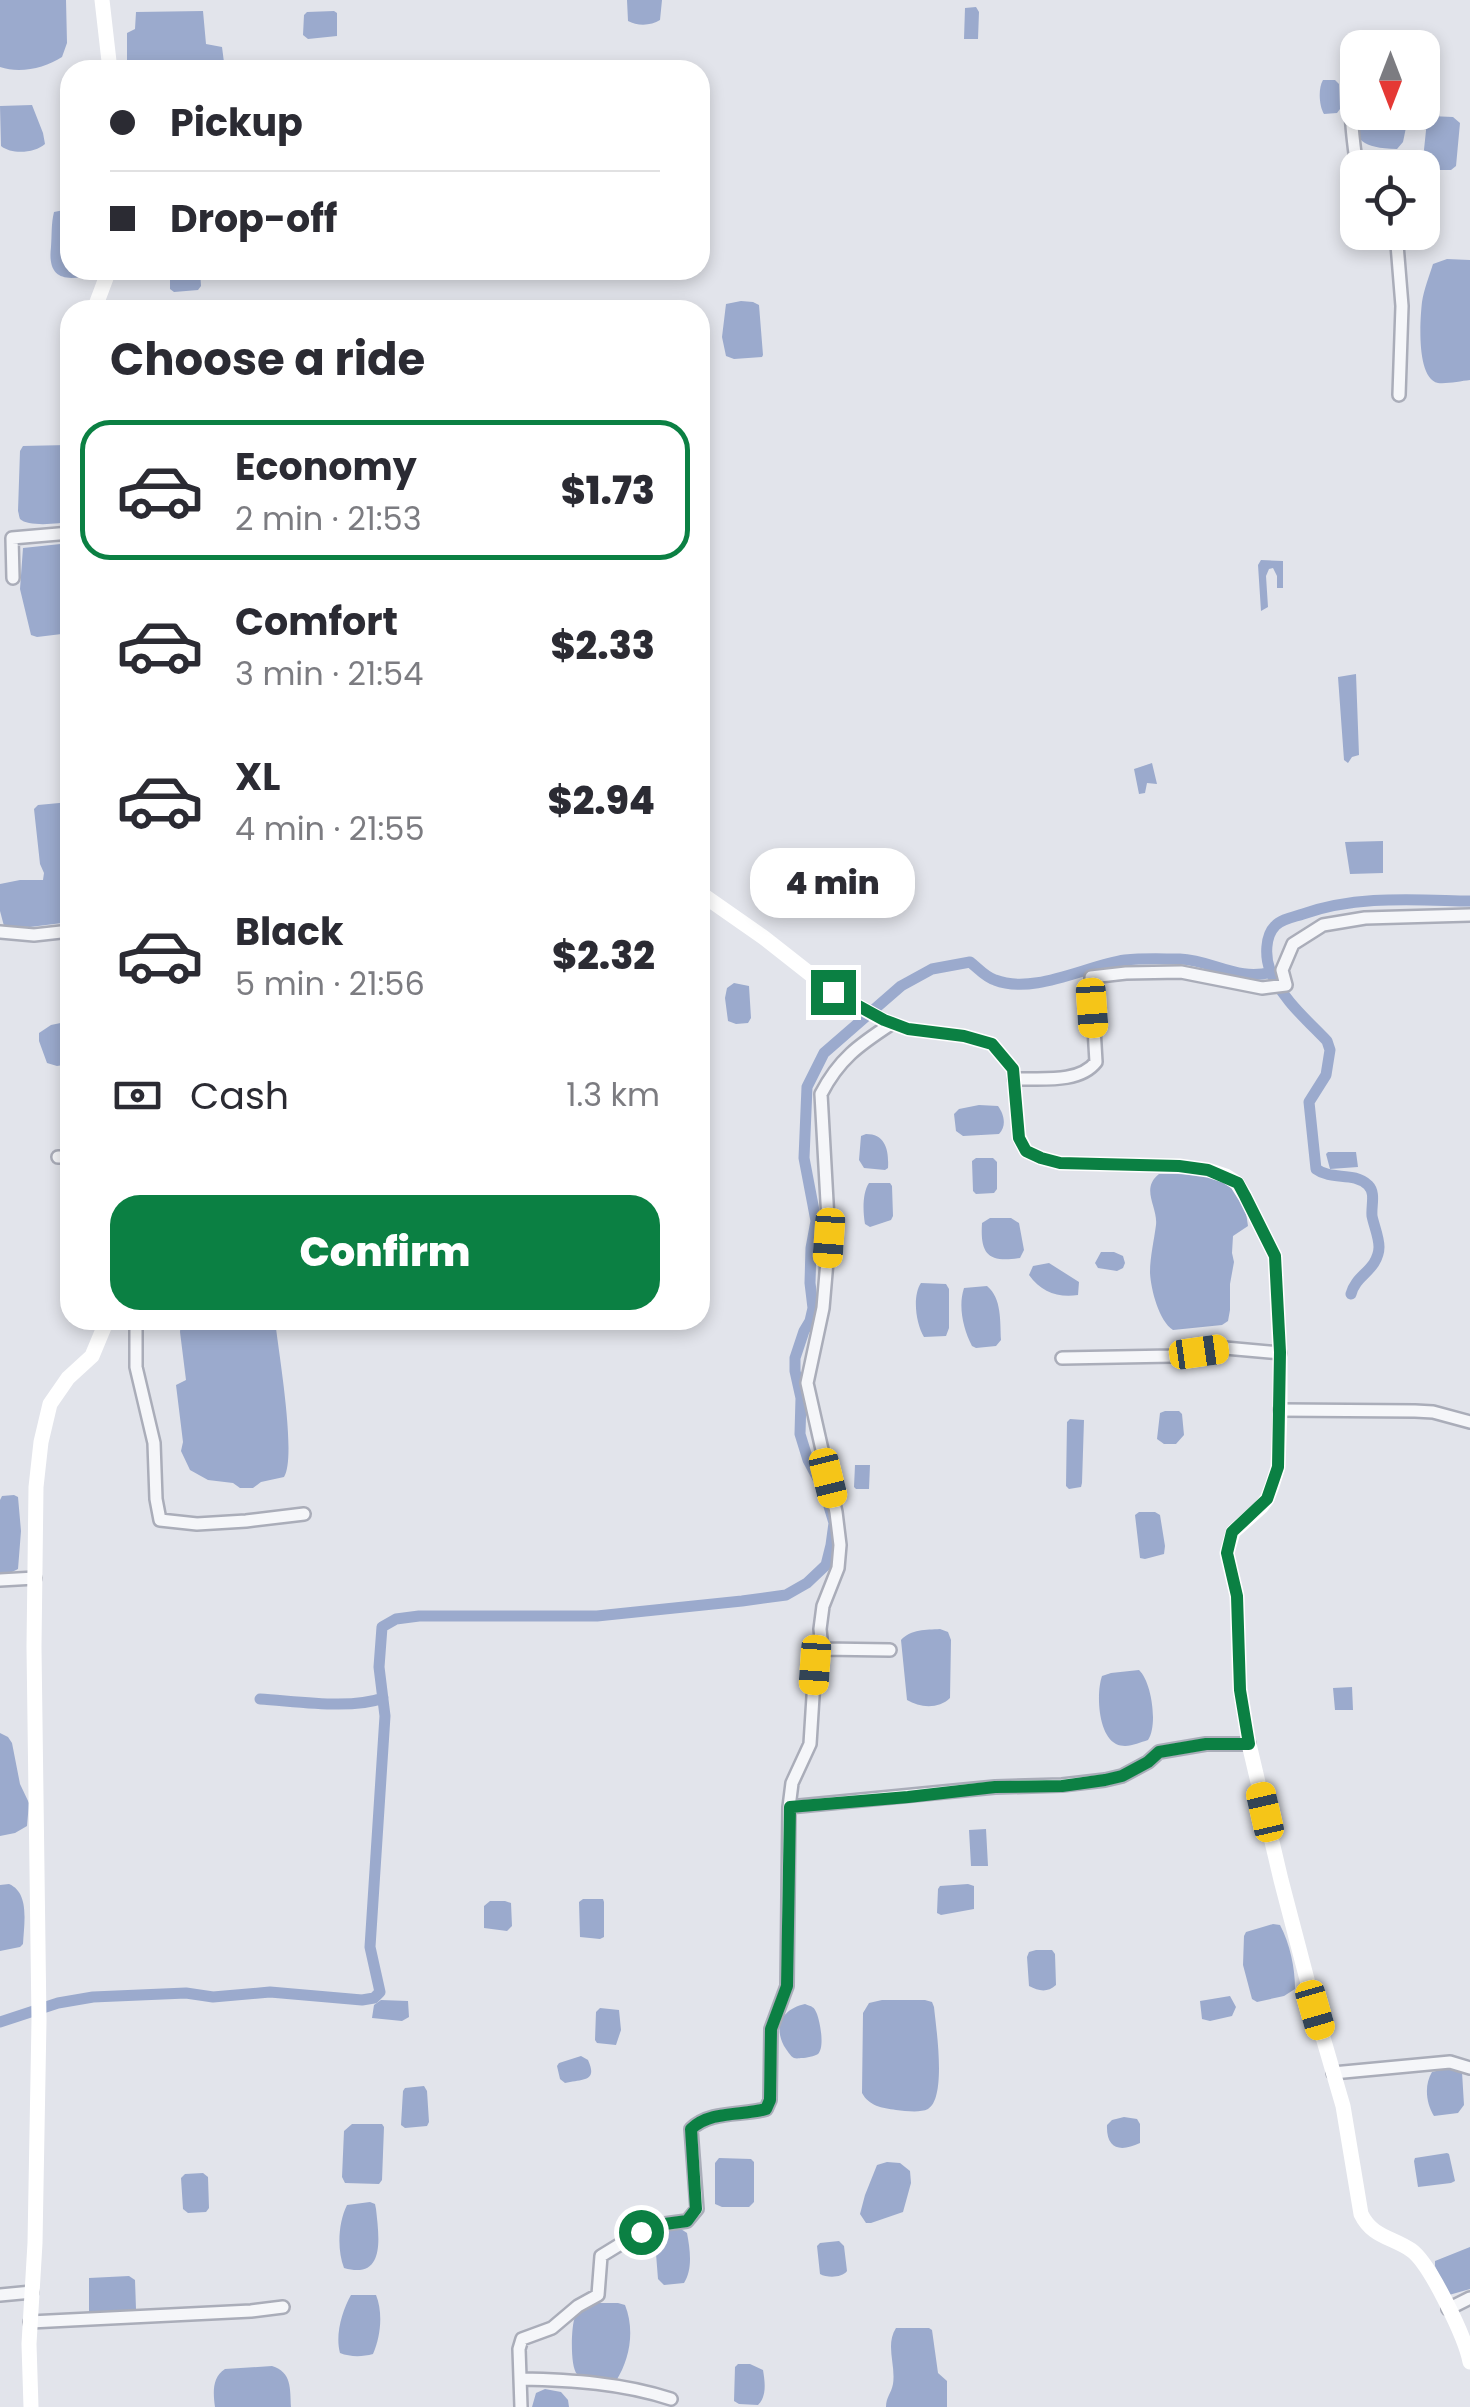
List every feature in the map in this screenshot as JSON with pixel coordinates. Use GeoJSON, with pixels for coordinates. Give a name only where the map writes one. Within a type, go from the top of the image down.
{"type":"FeatureCollection","features":[{"type":"Feature","properties":{"kind":"main road"},"geometry":{"type":"LineString","coordinates":[[102,0],[109,60]]}},
{"type":"Feature","properties":{"kind":"main road"},"geometry":{"type":"LineString","coordinates":[[710,900],[815,979],[887,1022],[992,1044],[1013,1069],[1019,1138],[1026,1151],[1060,1163],[1208,1170],[1238,1183],[1275,1256],[1280,1352],[1278,1467],[1267,1499],[1232,1532],[1227,1553],[1237,1596],[1240,1690],[1249,1744],[1343,2106],[1364,2220],[1376,2234],[1420,2257],[1464,2338],[1470,2362]]}},
{"type":"Feature","properties":{"kind":"main road"},"geometry":{"type":"LineString","coordinates":[[31,2407],[28,2354],[36,2243],[39,2020],[35,1578],[38,1472],[47,1413],[60,1388],[97,1349],[104,1330]]}},
{"type":"Feature","properties":{"kind":"street"},"geometry":{"type":"LineString","coordinates":[[1397,250],[1402,306],[1399,395]]}},
{"type":"Feature","properties":{"kind":"street"},"geometry":{"type":"LineString","coordinates":[[13,578],[12,538],[60,535]]}},
{"type":"Feature","properties":{"kind":"street"},"geometry":{"type":"LineString","coordinates":[[1014,1079],[1068,1076],[1090,1070],[1096,1062],[1091,977],[1181,972],[1262,988],[1286,985],[1282,970],[1292,944],[1323,925],[1365,918],[1470,915]]}},
{"type":"Feature","properties":{"kind":"street"},"geometry":{"type":"LineString","coordinates":[[0,932],[34,935],[60,931]]}},
{"type":"Feature","properties":{"kind":"street"},"geometry":{"type":"LineString","coordinates":[[521,2407],[522,2338],[552,2328],[598,2294],[601,2256],[650,2226],[687,2221],[692,2216],[696,2209],[691,2129],[698,2122],[717,2116],[766,2109],[770,2100],[771,2029],[787,1986],[792,1783],[810,1744],[815,1665],[822,1649],[823,1606],[838,1568],[840,1546],[807,1383],[823,1308],[829,1238],[821,1094],[831,1074],[852,1051],[887,1022]]}},
{"type":"Feature","properties":{"kind":"street"},"geometry":{"type":"LineString","coordinates":[[136,1330],[136,1367],[154,1443],[160,1520],[196,1524],[304,1514]]}},
{"type":"Feature","properties":{"kind":"street"},"geometry":{"type":"LineString","coordinates":[[1062,1358],[1173,1356],[1226,1348],[1280,1352]]}},
{"type":"Feature","properties":{"kind":"street"},"geometry":{"type":"LineString","coordinates":[[1280,1410],[1433,1412],[1470,1422]]}},
{"type":"Feature","properties":{"kind":"street"},"geometry":{"type":"LineString","coordinates":[[0,1580],[35,1578]]}},
{"type":"Feature","properties":{"kind":"street"},"geometry":{"type":"LineString","coordinates":[[822,1649],[890,1650]]}},
{"type":"Feature","properties":{"kind":"street"},"geometry":{"type":"LineString","coordinates":[[790,1807],[995,1787],[1062,1786],[1122,1776],[1159,1752],[1206,1744],[1249,1744]]}},
{"type":"Feature","properties":{"kind":"street"},"geometry":{"type":"LineString","coordinates":[[1333,2073],[1450,2062],[1470,2068]]}},
{"type":"Feature","properties":{"kind":"street"},"geometry":{"type":"LineString","coordinates":[[0,2295],[32,2292]]}},
{"type":"Feature","properties":{"kind":"street"},"geometry":{"type":"LineString","coordinates":[[1448,2309],[1470,2298]]}},
{"type":"Feature","properties":{"kind":"street"},"geometry":{"type":"LineString","coordinates":[[30,2322],[251,2312],[284,2307]]}},
{"type":"Feature","properties":{"kind":"street"},"geometry":{"type":"LineString","coordinates":[[520,2379],[615,2385],[642,2389],[671,2400]]}},
{"type":"Feature","properties":{"kind":"water"},"geometry":{"type":"Polygon","coordinates":[[[0,0],[66,0],[67,43],[62,57],[32,69],[0,67],[0,0]]]}},
{"type":"Feature","properties":{"kind":"water"},"geometry":{"type":"Polygon","coordinates":[[[627,0],[662,0],[660,20],[644,25],[628,21],[627,0]]]}},
{"type":"Feature","properties":{"kind":"water"},"geometry":{"type":"Polygon","coordinates":[[[976,7],[978,39],[964,39],[965,8],[976,7]]]}},
{"type":"Feature","properties":{"kind":"water"},"geometry":{"type":"Polygon","coordinates":[[[203,11],[206,44],[222,47],[224,60],[127,60],[127,33],[135,29],[136,12],[203,11]]]}},
{"type":"Feature","properties":{"kind":"water"},"geometry":{"type":"Polygon","coordinates":[[[334,11],[337,36],[308,39],[303,35],[307,12],[334,11]]]}},
{"type":"Feature","properties":{"kind":"water"},"geometry":{"type":"Polygon","coordinates":[[[1323,80],[1339,84],[1337,113],[1324,114],[1320,92],[1323,80]]]}},
{"type":"Feature","properties":{"kind":"water"},"geometry":{"type":"Polygon","coordinates":[[[32,105],[45,144],[23,152],[1,146],[0,106],[32,105]]]}},
{"type":"Feature","properties":{"kind":"water"},"geometry":{"type":"Polygon","coordinates":[[[1440,116],[1453,117],[1460,123],[1456,166],[1451,170],[1440,170],[1440,150],[1424,150],[1426,130],[1440,130],[1440,116]]]}},
{"type":"Feature","properties":{"kind":"water"},"geometry":{"type":"Polygon","coordinates":[[[1356,130],[1405,130],[1397,149],[1368,145],[1356,130]]]}},
{"type":"Feature","properties":{"kind":"water"},"geometry":{"type":"Polygon","coordinates":[[[60,211],[60,276],[51,258],[54,212],[60,211]]]}},
{"type":"Feature","properties":{"kind":"water"},"geometry":{"type":"Polygon","coordinates":[[[1447,259],[1470,260],[1470,380],[1438,383],[1431,379],[1423,360],[1421,310],[1433,264],[1447,259]]]}},
{"type":"Feature","properties":{"kind":"water"},"geometry":{"type":"Polygon","coordinates":[[[170,280],[201,280],[198,290],[170,289],[170,280]]]}},
{"type":"Feature","properties":{"kind":"water"},"geometry":{"type":"Polygon","coordinates":[[[741,301],[759,305],[762,357],[726,356],[722,337],[726,304],[741,301]]]}},
{"type":"Feature","properties":{"kind":"water"},"geometry":{"type":"Polygon","coordinates":[[[60,445],[60,522],[30,523],[20,519],[23,446],[60,445]]]}},
{"type":"Feature","properties":{"kind":"water"},"geometry":{"type":"Polygon","coordinates":[[[60,544],[60,634],[31,635],[20,589],[23,548],[60,544]]]}},
{"type":"Feature","properties":{"kind":"water"},"geometry":{"type":"Polygon","coordinates":[[[1261,560],[1283,561],[1283,588],[1277,588],[1277,576],[1273,568],[1269,569],[1268,607],[1261,611],[1258,565],[1261,560]]]}},
{"type":"Feature","properties":{"kind":"water"},"geometry":{"type":"Polygon","coordinates":[[[1356,674],[1359,755],[1348,763],[1344,760],[1338,677],[1356,674]]]}},
{"type":"Feature","properties":{"kind":"water"},"geometry":{"type":"Polygon","coordinates":[[[1152,763],[1157,784],[1147,783],[1145,793],[1139,794],[1134,769],[1152,763]]]}},
{"type":"Feature","properties":{"kind":"water"},"geometry":{"type":"Polygon","coordinates":[[[60,803],[60,923],[4,926],[0,884],[43,880],[34,809],[60,803]]]}},
{"type":"Feature","properties":{"kind":"water"},"geometry":{"type":"Polygon","coordinates":[[[1383,841],[1383,873],[1350,874],[1345,842],[1383,841]]]}},
{"type":"Feature","properties":{"kind":"water"},"geometry":{"type":"Polygon","coordinates":[[[835,852],[858,852],[859,864],[853,870],[835,870],[835,852]]]}},
{"type":"Feature","properties":{"kind":"water"},"geometry":{"type":"Polygon","coordinates":[[[734,983],[749,986],[748,1023],[728,1021],[725,998],[727,988],[734,983]]]}},
{"type":"Feature","properties":{"kind":"water"},"geometry":{"type":"Polygon","coordinates":[[[60,1023],[60,1066],[47,1063],[39,1041],[39,1033],[60,1023]]]}},
{"type":"Feature","properties":{"kind":"water"},"geometry":{"type":"Polygon","coordinates":[[[998,1106],[1004,1120],[999,1134],[963,1136],[956,1131],[954,1114],[959,1109],[998,1106]]]}},
{"type":"Feature","properties":{"kind":"water"},"geometry":{"type":"Polygon","coordinates":[[[861,1136],[878,1137],[885,1145],[885,1170],[864,1168],[859,1160],[861,1136]]]}},
{"type":"Feature","properties":{"kind":"water"},"geometry":{"type":"Polygon","coordinates":[[[1328,1152],[1356,1152],[1358,1167],[1330,1169],[1328,1152]]]}},
{"type":"Feature","properties":{"kind":"water"},"geometry":{"type":"Polygon","coordinates":[[[993,1158],[997,1162],[994,1193],[973,1191],[972,1161],[993,1158]]]}},
{"type":"Feature","properties":{"kind":"water"},"geometry":{"type":"Polygon","coordinates":[[[1159,1174],[1217,1180],[1238,1195],[1245,1208],[1248,1226],[1233,1236],[1230,1310],[1228,1321],[1222,1325],[1173,1330],[1160,1312],[1150,1273],[1156,1218],[1150,1192],[1159,1174]]]}},
{"type":"Feature","properties":{"kind":"water"},"geometry":{"type":"Polygon","coordinates":[[[869,1183],[890,1183],[893,1216],[870,1227],[865,1224],[864,1209],[869,1183]]]}},
{"type":"Feature","properties":{"kind":"water"},"geometry":{"type":"Polygon","coordinates":[[[990,1218],[1011,1218],[1019,1223],[1024,1250],[1020,1258],[1000,1259],[988,1254],[982,1223],[990,1218]]]}},
{"type":"Feature","properties":{"kind":"water"},"geometry":{"type":"Polygon","coordinates":[[[1101,1252],[1123,1256],[1123,1268],[1098,1268],[1095,1263],[1101,1252]]]}},
{"type":"Feature","properties":{"kind":"water"},"geometry":{"type":"Polygon","coordinates":[[[1049,1263],[1079,1282],[1078,1295],[1050,1292],[1029,1275],[1033,1266],[1049,1263]]]}},
{"type":"Feature","properties":{"kind":"water"},"geometry":{"type":"Polygon","coordinates":[[[921,1283],[946,1284],[949,1289],[946,1336],[924,1337],[921,1331],[916,1302],[921,1283]]]}},
{"type":"Feature","properties":{"kind":"water"},"geometry":{"type":"Polygon","coordinates":[[[987,1286],[998,1304],[1001,1340],[996,1346],[976,1348],[964,1325],[962,1295],[964,1288],[987,1286]]]}},
{"type":"Feature","properties":{"kind":"water"},"geometry":{"type":"Polygon","coordinates":[[[276,1330],[288,1426],[284,1477],[253,1488],[240,1488],[233,1483],[208,1480],[190,1470],[181,1451],[176,1385],[186,1380],[180,1332],[276,1330]]]}},
{"type":"Feature","properties":{"kind":"water"},"geometry":{"type":"Polygon","coordinates":[[[1160,1413],[1182,1414],[1184,1435],[1176,1444],[1164,1444],[1157,1439],[1160,1413]]]}},
{"type":"Feature","properties":{"kind":"water"},"geometry":{"type":"Polygon","coordinates":[[[1070,1419],[1084,1420],[1082,1483],[1081,1487],[1069,1489],[1066,1486],[1070,1419]]]}},
{"type":"Feature","properties":{"kind":"water"},"geometry":{"type":"Polygon","coordinates":[[[855,1465],[870,1465],[869,1489],[854,1487],[855,1465]]]}},
{"type":"Feature","properties":{"kind":"water"},"geometry":{"type":"Polygon","coordinates":[[[2,1496],[18,1497],[21,1531],[18,1569],[0,1572],[0,1500],[2,1496]]]}},
{"type":"Feature","properties":{"kind":"water"},"geometry":{"type":"Polygon","coordinates":[[[1135,1515],[1160,1515],[1164,1554],[1140,1558],[1135,1515]]]}},
{"type":"Feature","properties":{"kind":"water"},"geometry":{"type":"Polygon","coordinates":[[[914,1632],[948,1632],[951,1640],[950,1698],[935,1706],[918,1705],[907,1700],[901,1640],[914,1632]]]}},
{"type":"Feature","properties":{"kind":"water"},"geometry":{"type":"Polygon","coordinates":[[[1139,1670],[1150,1694],[1151,1733],[1148,1740],[1116,1744],[1102,1723],[1102,1676],[1139,1670]]]}},
{"type":"Feature","properties":{"kind":"water"},"geometry":{"type":"Polygon","coordinates":[[[1352,1687],[1353,1710],[1335,1710],[1333,1688],[1352,1687]]]}},
{"type":"Feature","properties":{"kind":"water"},"geometry":{"type":"Polygon","coordinates":[[[0,1733],[12,1743],[20,1784],[29,1803],[27,1826],[0,1836],[0,1733]]]}},
{"type":"Feature","properties":{"kind":"water"},"geometry":{"type":"Polygon","coordinates":[[[986,1829],[988,1866],[971,1866],[969,1830],[986,1829]]]}},
{"type":"Feature","properties":{"kind":"water"},"geometry":{"type":"Polygon","coordinates":[[[9,1884],[23,1901],[23,1944],[0,1951],[0,1885],[9,1884]]]}},
{"type":"Feature","properties":{"kind":"water"},"geometry":{"type":"Polygon","coordinates":[[[940,1886],[974,1886],[974,1909],[937,1913],[940,1886]]]}},
{"type":"Feature","properties":{"kind":"water"},"geometry":{"type":"Polygon","coordinates":[[[603,1899],[604,1937],[600,1939],[580,1937],[579,1902],[603,1899]]]}},
{"type":"Feature","properties":{"kind":"water"},"geometry":{"type":"Polygon","coordinates":[[[490,1901],[511,1903],[512,1926],[507,1931],[484,1928],[484,1906],[490,1901]]]}},
{"type":"Feature","properties":{"kind":"water"},"geometry":{"type":"Polygon","coordinates":[[[1273,1924],[1280,1925],[1287,1940],[1295,1989],[1284,1996],[1257,2002],[1252,1999],[1243,1965],[1244,1936],[1273,1924]]]}},
{"type":"Feature","properties":{"kind":"water"},"geometry":{"type":"Polygon","coordinates":[[[1036,1950],[1052,1950],[1055,1954],[1056,1985],[1049,1989],[1029,1986],[1027,1957],[1036,1950]]]}},
{"type":"Feature","properties":{"kind":"water"},"geometry":{"type":"Polygon","coordinates":[[[1230,1996],[1236,2007],[1232,2016],[1202,2019],[1200,2001],[1230,1996]]]}},
{"type":"Feature","properties":{"kind":"water"},"geometry":{"type":"Polygon","coordinates":[[[381,2000],[408,2001],[409,2017],[402,2021],[372,2018],[374,2005],[381,2000]]]}},
{"type":"Feature","properties":{"kind":"water"},"geometry":{"type":"Polygon","coordinates":[[[932,2002],[939,2077],[934,2102],[928,2109],[881,2107],[862,2093],[863,2013],[869,2003],[932,2002]]]}},
{"type":"Feature","properties":{"kind":"water"},"geometry":{"type":"Polygon","coordinates":[[[805,2004],[817,2014],[821,2046],[817,2055],[795,2058],[784,2046],[780,2025],[786,2014],[805,2004]]]}},
{"type":"Feature","properties":{"kind":"water"},"geometry":{"type":"Polygon","coordinates":[[[600,2008],[619,2010],[621,2030],[616,2045],[595,2040],[596,2012],[600,2008]]]}},
{"type":"Feature","properties":{"kind":"water"},"geometry":{"type":"Polygon","coordinates":[[[581,2056],[588,2060],[590,2076],[565,2083],[557,2066],[581,2056]]]}},
{"type":"Feature","properties":{"kind":"water"},"geometry":{"type":"Polygon","coordinates":[[[1448,2068],[1462,2072],[1464,2105],[1458,2113],[1434,2116],[1428,2100],[1428,2083],[1432,2072],[1448,2068]]]}},
{"type":"Feature","properties":{"kind":"water"},"geometry":{"type":"Polygon","coordinates":[[[424,2086],[429,2122],[427,2126],[405,2128],[401,2125],[403,2091],[424,2086]]]}},
{"type":"Feature","properties":{"kind":"water"},"geometry":{"type":"Polygon","coordinates":[[[1124,2117],[1137,2119],[1140,2143],[1121,2148],[1109,2140],[1107,2125],[1124,2117]]]}},
{"type":"Feature","properties":{"kind":"water"},"geometry":{"type":"Polygon","coordinates":[[[352,2124],[384,2127],[379,2184],[345,2183],[342,2177],[344,2131],[352,2124]]]}},
{"type":"Feature","properties":{"kind":"water"},"geometry":{"type":"Polygon","coordinates":[[[1447,2153],[1455,2181],[1418,2187],[1415,2158],[1447,2153]]]}},
{"type":"Feature","properties":{"kind":"water"},"geometry":{"type":"Polygon","coordinates":[[[719,2158],[754,2162],[754,2202],[749,2207],[715,2204],[715,2163],[719,2158]]]}},
{"type":"Feature","properties":{"kind":"water"},"geometry":{"type":"Polygon","coordinates":[[[900,2163],[910,2171],[911,2183],[903,2212],[866,2223],[860,2214],[865,2195],[877,2165],[900,2163]]]}},
{"type":"Feature","properties":{"kind":"water"},"geometry":{"type":"Polygon","coordinates":[[[203,2173],[208,2177],[209,2208],[206,2212],[188,2213],[183,2209],[181,2178],[185,2174],[203,2173]]]}},
{"type":"Feature","properties":{"kind":"water"},"geometry":{"type":"Polygon","coordinates":[[[370,2202],[376,2209],[377,2254],[367,2268],[344,2268],[339,2236],[344,2212],[347,2205],[370,2202]]]}},
{"type":"Feature","properties":{"kind":"water"},"geometry":{"type":"Polygon","coordinates":[[[681,2229],[687,2233],[689,2272],[684,2283],[664,2285],[658,2279],[655,2241],[661,2230],[681,2229]]]}},
{"type":"Feature","properties":{"kind":"water"},"geometry":{"type":"Polygon","coordinates":[[[839,2241],[844,2246],[847,2271],[834,2277],[820,2274],[817,2246],[839,2241]]]}},
{"type":"Feature","properties":{"kind":"water"},"geometry":{"type":"Polygon","coordinates":[[[1470,2247],[1470,2289],[1449,2295],[1435,2261],[1470,2247]]]}},
{"type":"Feature","properties":{"kind":"water"},"geometry":{"type":"Polygon","coordinates":[[[129,2276],[135,2280],[133,2312],[89,2314],[89,2278],[129,2276]]]}},
{"type":"Feature","properties":{"kind":"water"},"geometry":{"type":"Polygon","coordinates":[[[351,2295],[376,2295],[380,2324],[373,2354],[340,2353],[340,2323],[351,2295]]]}},
{"type":"Feature","properties":{"kind":"water"},"geometry":{"type":"Polygon","coordinates":[[[593,2303],[625,2305],[628,2315],[630,2344],[616,2381],[584,2378],[575,2370],[572,2346],[576,2314],[593,2303]]]}},
{"type":"Feature","properties":{"kind":"water"},"geometry":{"type":"Polygon","coordinates":[[[896,2328],[932,2330],[938,2373],[947,2381],[947,2407],[886,2407],[894,2377],[891,2341],[896,2328]]]}},
{"type":"Feature","properties":{"kind":"water"},"geometry":{"type":"Polygon","coordinates":[[[738,2364],[763,2370],[764,2393],[758,2405],[734,2401],[738,2364]]]}},
{"type":"Feature","properties":{"kind":"water"},"geometry":{"type":"Polygon","coordinates":[[[272,2366],[287,2377],[291,2407],[215,2407],[216,2381],[225,2369],[272,2366]]]}},
{"type":"Feature","properties":{"kind":"water"},"geometry":{"type":"Polygon","coordinates":[[[545,2389],[561,2392],[569,2407],[532,2407],[536,2393],[545,2389]]]}},
{"type":"Feature","properties":{"kind":"waterway"},"geometry":{"type":"LineString","coordinates":[[1351,1294],[1379,1251],[1372,1192],[1362,1181],[1316,1169],[1309,1102],[1326,1075],[1330,1050],[1327,1041],[1275,980],[1267,959],[1269,935],[1284,920],[1344,904],[1470,901]]}},
{"type":"Feature","properties":{"kind":"waterway"},"geometry":{"type":"LineString","coordinates":[[0,2022],[58,2003],[93,1997],[186,1993],[213,1997],[270,1992],[362,2000],[374,1998],[380,1992],[370,1947],[385,1716],[379,1667],[382,1627],[396,1619],[597,1616],[742,1601],[786,1595],[826,1565],[834,1523],[800,1434],[801,1398],[795,1371],[795,1358],[813,1308],[811,1248],[816,1221],[804,1158],[807,1087],[824,1053],[901,986],[932,969],[970,962],[991,979],[1010,984],[1043,982],[1139,959],[1192,960],[1237,973],[1271,972]]}},
{"type":"Feature","properties":{"kind":"waterway"},"geometry":{"type":"LineString","coordinates":[[260,1699],[339,1704],[383,1698]]}},
{"type":"Feature","properties":{"kind":"route"},"geometry":{"type":"LineString","coordinates":[[641,2232],[650,2226],[687,2221],[696,2209],[691,2129],[698,2122],[717,2116],[766,2109],[770,2100],[771,2029],[787,1986],[790,1807],[995,1787],[1062,1786],[1122,1776],[1159,1752],[1206,1744],[1249,1744],[1240,1690],[1239,1613],[1227,1553],[1232,1532],[1267,1499],[1278,1467],[1280,1352],[1275,1256],[1238,1183],[1208,1170],[1060,1163],[1026,1151],[1019,1138],[1013,1069],[992,1044],[908,1029],[833,992]]}}]}
